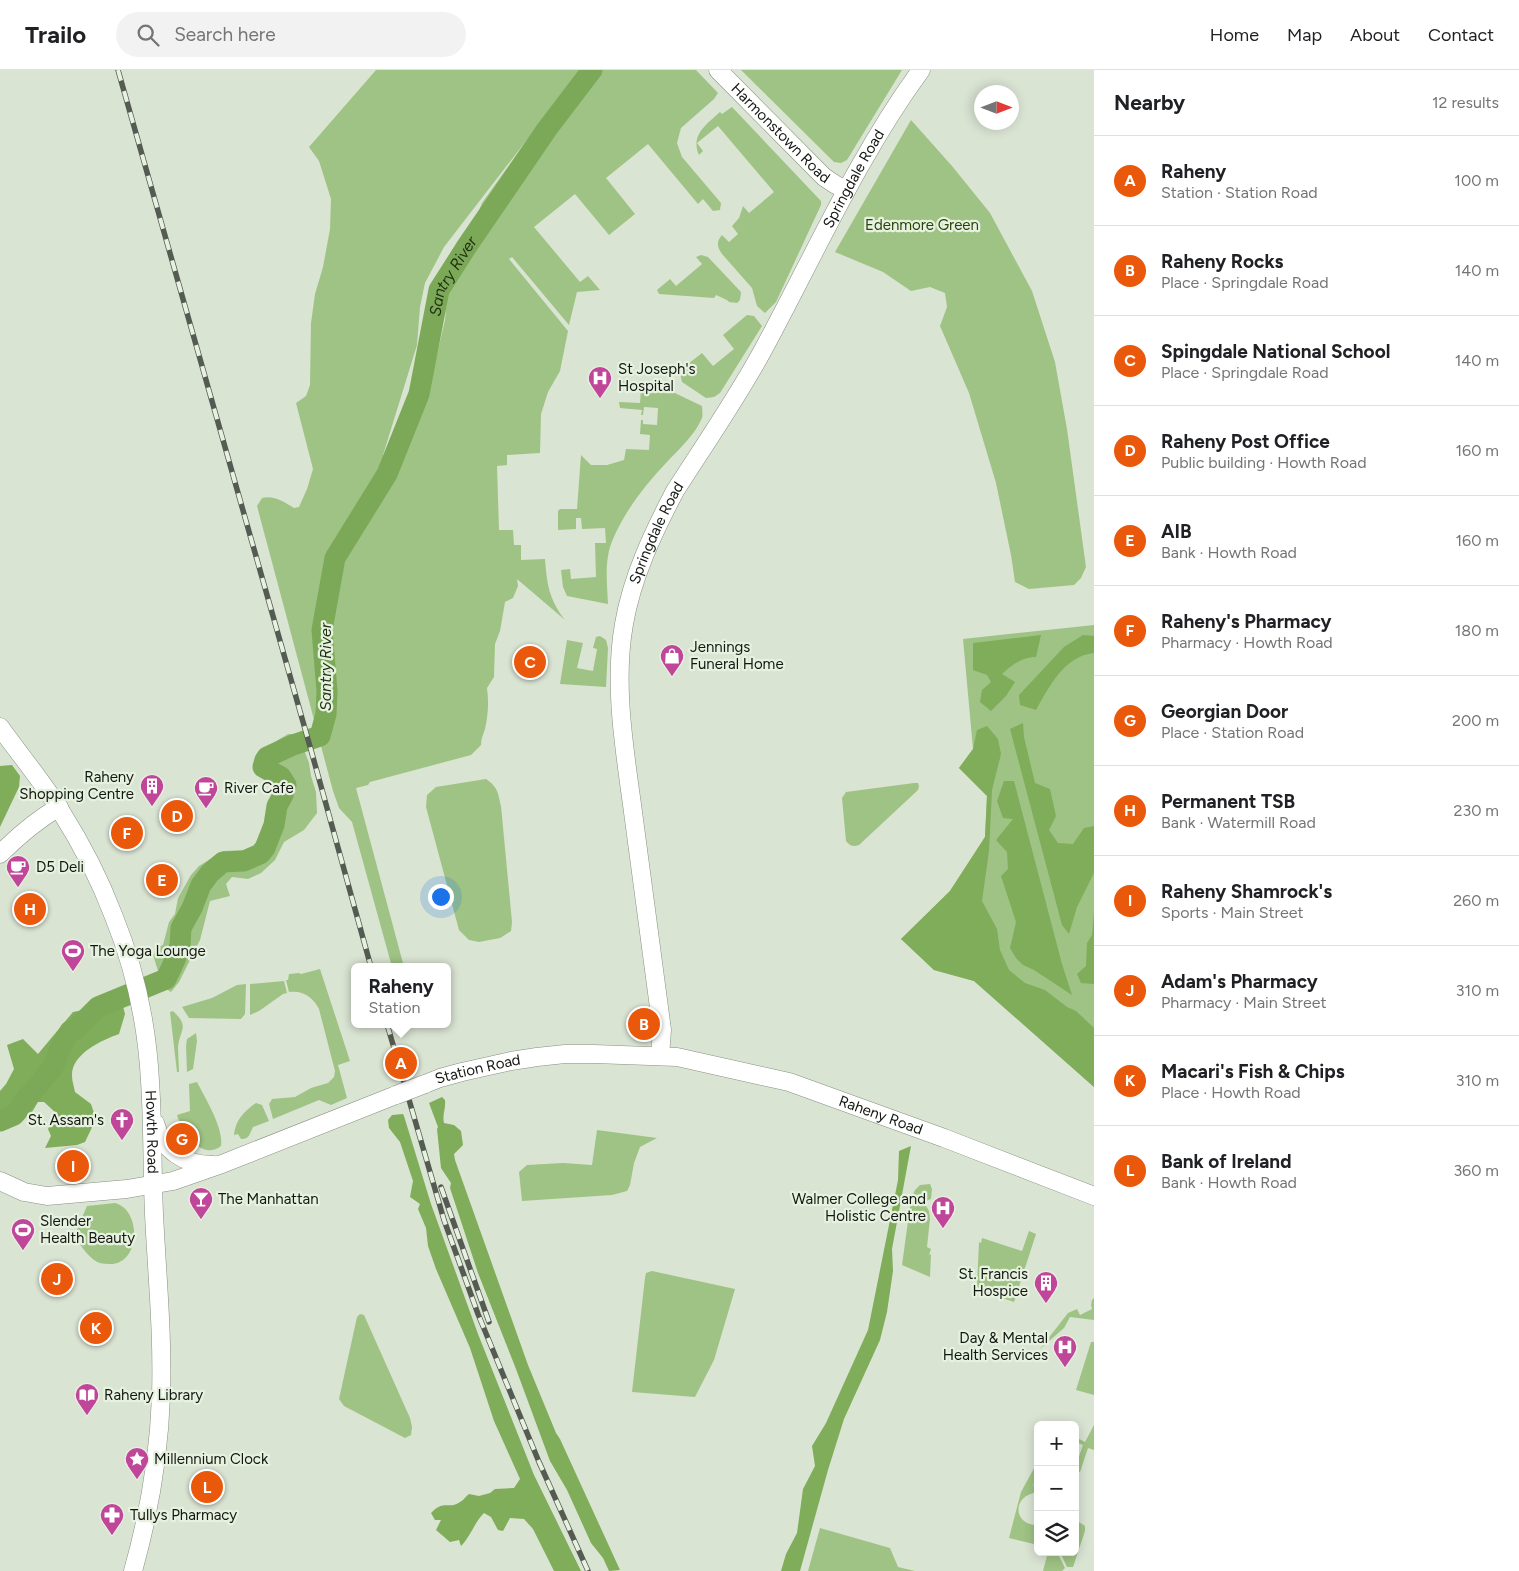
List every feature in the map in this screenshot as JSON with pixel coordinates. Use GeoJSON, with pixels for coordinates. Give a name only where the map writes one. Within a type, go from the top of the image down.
{"type":"FeatureCollection","features":[{"type":"Feature","properties":{"kind":"main road","name":"Harmonstown Road"},"geometry":{"type":"LineString","coordinates":[[718,70],[824,177],[846,190]]}},
{"type":"Feature","properties":{"kind":"main road","name":"Springdale Road"},"geometry":{"type":"LineString","coordinates":[[660,1056],[662,1030],[624,735],[619,668],[626,613],[635,577],[675,491],[761,352],[846,190],[903,95],[921,70]]}},
{"type":"Feature","properties":{"kind":"main road","name":"Howth Road"},"geometry":{"type":"LineString","coordinates":[[0,727],[59,807],[102,888],[118,928],[137,990],[146,1037],[152,1105],[153,1184],[158,1265],[160,1409],[154,1473],[141,1541],[133,1571]]}},
{"type":"Feature","properties":{"kind":"main road"},"geometry":{"type":"LineString","coordinates":[[0,854],[40,818],[59,807]]}},
{"type":"Feature","properties":{"kind":"main road","name":"Station Road"},"geometry":{"type":"LineString","coordinates":[[0,1181],[24,1192],[47,1196],[173,1181],[222,1164],[440,1078],[462,1072],[511,1061],[565,1054],[660,1056]]}},
{"type":"Feature","properties":{"kind":"main road","name":"Raheny Road"},"geometry":{"type":"LineString","coordinates":[[660,1056],[677,1057],[789,1082],[944,1138],[1094,1196]]}},
{"type":"Feature","properties":{"kind":"main road","name":"Station Road"},"geometry":{"type":"LineString","coordinates":[[152,1105],[155,1126],[160,1138],[173,1153],[196,1163],[222,1164]]}},
{"type":"Feature","properties":{"kind":"green space"},"geometry":{"type":"Polygon","coordinates":[[[376,70],[589,70],[576,90],[598,70],[696,70],[718,93],[714,99],[681,128],[677,143],[682,157],[721,203],[720,210],[713,211],[703,199],[698,204],[648,144],[606,178],[635,214],[609,235],[575,194],[534,227],[580,282],[588,276],[600,290],[577,292],[569,325],[512,257],[509,259],[568,331],[560,371],[548,392],[541,414],[540,453],[507,455],[507,465],[497,466],[499,530],[513,530],[514,545],[521,545],[521,560],[545,559],[552,598],[565,620],[517,579],[518,586],[513,598],[505,602],[500,631],[495,644],[494,677],[487,688],[487,714],[481,745],[471,755],[370,782],[368,785],[356,788],[403,963],[391,963],[352,822],[339,808],[333,791],[257,506],[262,498],[271,497],[294,508],[299,507],[313,469],[296,403],[306,396],[310,385],[311,323],[315,294],[323,267],[330,229],[331,199],[319,161],[309,147],[376,70]],[[529,137],[444,247],[425,283],[420,307],[417,345],[383,455],[397,468],[409,434],[427,398],[445,320],[451,283],[482,203],[529,137]]]}},
{"type":"Feature","properties":{"kind":"green space"},"geometry":{"type":"Polygon","coordinates":[[[741,70],[902,70],[847,160],[841,163],[834,162],[741,70]]]}},
{"type":"Feature","properties":{"kind":"green space"},"geometry":{"type":"Polygon","coordinates":[[[732,107],[821,201],[821,205],[776,302],[765,313],[757,306],[752,288],[722,254],[718,244],[722,235],[729,242],[738,234],[732,226],[739,218],[743,206],[749,213],[774,192],[718,126],[697,143],[701,131],[720,112],[722,114],[732,107]]]}},
{"type":"Feature","properties":{"kind":"green space","name":"Edenmore Green"},"geometry":{"type":"Polygon","coordinates":[[[911,120],[990,213],[1032,291],[1055,362],[1067,429],[1086,567],[1081,578],[1074,585],[1029,589],[1015,582],[996,483],[969,393],[940,326],[947,307],[945,293],[930,287],[911,291],[883,272],[835,252],[911,120]]]}},
{"type":"Feature","properties":{"kind":"green space"},"geometry":{"type":"Polygon","coordinates":[[[697,143],[703,151],[699,155],[697,148],[697,143]]]}},
{"type":"Feature","properties":{"kind":"green space"},"geometry":{"type":"Polygon","coordinates":[[[701,255],[708,257],[741,292],[740,300],[737,303],[729,302],[716,295],[714,298],[659,294],[657,290],[670,279],[676,286],[702,264],[696,257],[701,255]]]}},
{"type":"Feature","properties":{"kind":"green space"},"geometry":{"type":"Polygon","coordinates":[[[747,315],[754,316],[762,326],[720,393],[714,397],[706,398],[682,382],[680,373],[683,368],[702,353],[713,366],[734,349],[723,335],[747,315]]]}},
{"type":"Feature","properties":{"kind":"green space"},"geometry":{"type":"Polygon","coordinates":[[[617,381],[656,384],[702,406],[702,418],[691,436],[643,489],[623,518],[608,554],[608,604],[567,596],[563,587],[561,570],[570,569],[571,579],[596,577],[595,543],[606,543],[605,528],[582,529],[581,518],[576,518],[576,529],[558,530],[558,511],[560,509],[577,509],[581,455],[591,465],[607,465],[624,460],[626,449],[649,450],[650,435],[640,434],[641,420],[643,420],[643,424],[657,425],[658,408],[644,407],[643,415],[641,415],[642,410],[620,408],[619,402],[640,403],[641,389],[620,387],[617,381]]]}},
{"type":"Feature","properties":{"kind":"green space"},"geometry":{"type":"Polygon","coordinates":[[[1094,625],[1094,1087],[974,981],[934,970],[901,939],[950,891],[985,837],[987,796],[959,768],[973,749],[963,639],[1094,625]]]}},
{"type":"Feature","properties":{"kind":"green space"},"geometry":{"type":"Polygon","coordinates":[[[1041,635],[1036,657],[1022,660],[1002,674],[1015,682],[1006,696],[991,711],[980,702],[982,690],[991,682],[987,675],[973,670],[973,643],[1041,635]]]}},
{"type":"Feature","properties":{"kind":"green space"},"geometry":{"type":"Polygon","coordinates":[[[1083,635],[1094,636],[1094,653],[1083,655],[1066,666],[1052,683],[1036,710],[1020,705],[1019,695],[1064,647],[1083,635]]]}},
{"type":"Feature","properties":{"kind":"green space"},"geometry":{"type":"Polygon","coordinates":[[[600,636],[606,640],[608,648],[606,687],[560,684],[567,640],[583,643],[577,668],[593,671],[597,649],[593,648],[596,637],[600,636]]]}},
{"type":"Feature","properties":{"kind":"green space"},"geometry":{"type":"Polygon","coordinates":[[[1023,723],[1024,737],[1035,783],[1050,789],[1056,816],[1049,830],[1058,843],[1073,844],[1084,828],[1094,826],[1094,873],[1077,907],[1069,934],[1062,925],[1010,729],[1023,723]]]}},
{"type":"Feature","properties":{"kind":"green space"},"geometry":{"type":"Polygon","coordinates":[[[987,726],[998,739],[1001,754],[992,790],[989,851],[982,901],[997,929],[1000,950],[1009,970],[1025,983],[1045,990],[1067,1007],[1076,1011],[1094,1028],[1094,1087],[974,981],[934,970],[901,939],[950,891],[985,837],[987,796],[959,768],[973,749],[977,730],[987,726]]]}},
{"type":"Feature","properties":{"kind":"green space"},"geometry":{"type":"Polygon","coordinates":[[[288,734],[295,734],[303,747],[309,763],[316,792],[317,813],[304,830],[284,842],[275,860],[261,873],[248,879],[232,877],[226,884],[230,896],[210,901],[200,940],[179,982],[171,992],[163,987],[153,955],[163,945],[169,922],[175,914],[178,898],[191,875],[199,866],[223,851],[247,850],[274,834],[278,815],[285,797],[282,784],[268,776],[262,770],[260,763],[264,752],[288,734]]]}},
{"type":"Feature","properties":{"kind":"green space"},"geometry":{"type":"Polygon","coordinates":[[[12,765],[20,776],[19,787],[0,827],[0,766],[12,765]]]}},
{"type":"Feature","properties":{"kind":"green space"},"geometry":{"type":"Polygon","coordinates":[[[486,779],[495,788],[501,806],[512,922],[511,931],[500,938],[479,942],[469,940],[459,930],[426,807],[427,795],[436,787],[486,779]]]}},
{"type":"Feature","properties":{"kind":"green space"},"geometry":{"type":"Polygon","coordinates":[[[1004,781],[1014,781],[1062,964],[1072,995],[1023,965],[1010,948],[1016,922],[1001,876],[1008,869],[1007,852],[996,840],[1013,819],[1003,818],[997,801],[1004,781]]]}},
{"type":"Feature","properties":{"kind":"green space"},"geometry":{"type":"Polygon","coordinates":[[[918,783],[918,790],[859,845],[852,846],[847,843],[842,798],[846,792],[918,783]]]}},
{"type":"Feature","properties":{"kind":"green space"},"geometry":{"type":"Polygon","coordinates":[[[1094,911],[1094,984],[1081,983],[1077,974],[1086,966],[1087,943],[1092,935],[1094,911]]]}},
{"type":"Feature","properties":{"kind":"green space"},"geometry":{"type":"Polygon","coordinates":[[[320,969],[350,1061],[338,1065],[347,1098],[331,1105],[319,1100],[273,1119],[269,1104],[272,1099],[295,1097],[311,1088],[328,1083],[334,1077],[335,1071],[319,1009],[307,995],[299,992],[289,992],[286,980],[288,980],[289,974],[301,974],[320,969]]]}},
{"type":"Feature","properties":{"kind":"green space"},"geometry":{"type":"Polygon","coordinates":[[[284,981],[287,993],[250,1015],[250,984],[284,981]]]}},
{"type":"Feature","properties":{"kind":"green space"},"geometry":{"type":"Polygon","coordinates":[[[246,984],[245,1014],[241,1019],[189,1018],[182,1007],[212,998],[237,985],[246,984]]]}},
{"type":"Feature","properties":{"kind":"green space"},"geometry":{"type":"Polygon","coordinates":[[[114,990],[119,991],[125,1014],[119,1034],[89,1049],[73,1068],[72,1078],[75,1092],[91,1104],[96,1119],[85,1142],[77,1145],[45,1148],[51,1136],[48,1129],[56,1113],[44,1102],[38,1102],[32,1112],[25,1111],[11,1124],[0,1128],[0,1091],[14,1069],[7,1045],[23,1039],[38,1054],[73,1012],[83,1010],[98,996],[114,990]]]}},
{"type":"Feature","properties":{"kind":"green space"},"geometry":{"type":"Polygon","coordinates":[[[173,1011],[183,1025],[178,1047],[179,1072],[177,1072],[170,1012],[173,1011]]]}},
{"type":"Feature","properties":{"kind":"green space"},"geometry":{"type":"Polygon","coordinates":[[[196,1033],[197,1041],[193,1069],[187,1072],[187,1039],[196,1033]]]}},
{"type":"Feature","properties":{"kind":"green space"},"geometry":{"type":"Polygon","coordinates":[[[197,1082],[220,1131],[221,1146],[214,1150],[206,1150],[193,1142],[183,1129],[177,1115],[190,1111],[189,1084],[197,1082]]]}},
{"type":"Feature","properties":{"kind":"green space"},"geometry":{"type":"Polygon","coordinates":[[[442,1097],[445,1100],[444,1123],[454,1125],[461,1131],[463,1145],[454,1154],[455,1160],[528,1365],[556,1433],[620,1570],[609,1571],[603,1558],[591,1543],[567,1490],[550,1461],[478,1273],[450,1188],[451,1183],[441,1168],[438,1127],[429,1103],[442,1097]]]}},
{"type":"Feature","properties":{"kind":"green space"},"geometry":{"type":"Polygon","coordinates":[[[256,1103],[262,1105],[269,1121],[253,1127],[248,1137],[241,1139],[238,1134],[234,1135],[236,1125],[244,1113],[256,1103]]]}},
{"type":"Feature","properties":{"kind":"green space"},"geometry":{"type":"Polygon","coordinates":[[[403,1114],[431,1204],[478,1334],[534,1475],[581,1571],[554,1571],[533,1529],[524,1519],[510,1518],[503,1531],[498,1530],[491,1517],[484,1513],[461,1546],[459,1540],[450,1542],[436,1530],[441,1520],[435,1520],[431,1513],[439,1507],[456,1504],[469,1494],[479,1496],[490,1493],[495,1489],[514,1488],[520,1479],[494,1421],[470,1348],[436,1269],[428,1246],[426,1228],[418,1209],[420,1204],[410,1197],[413,1181],[400,1142],[389,1128],[388,1120],[392,1115],[403,1114]]]}},
{"type":"Feature","properties":{"kind":"green space"},"geometry":{"type":"Polygon","coordinates":[[[597,1130],[657,1138],[640,1147],[627,1191],[612,1195],[522,1201],[519,1172],[527,1165],[563,1163],[592,1165],[597,1130]]]}},
{"type":"Feature","properties":{"kind":"green space"},"geometry":{"type":"Polygon","coordinates":[[[911,1146],[892,1249],[893,1271],[887,1312],[880,1340],[844,1419],[800,1571],[781,1571],[786,1554],[797,1533],[803,1489],[815,1466],[812,1446],[826,1423],[868,1330],[898,1180],[899,1151],[911,1146]]]}},
{"type":"Feature","properties":{"kind":"green space"},"geometry":{"type":"Polygon","coordinates":[[[930,1184],[932,1189],[931,1199],[925,1204],[929,1211],[930,1219],[927,1247],[931,1249],[929,1255],[931,1254],[930,1277],[902,1265],[911,1199],[915,1190],[920,1185],[930,1184]]]}},
{"type":"Feature","properties":{"kind":"green space"},"geometry":{"type":"Polygon","coordinates":[[[115,1203],[124,1208],[130,1216],[134,1236],[132,1247],[127,1256],[120,1262],[101,1263],[88,1255],[74,1236],[87,1206],[115,1203]]]}},
{"type":"Feature","properties":{"kind":"green space"},"geometry":{"type":"Polygon","coordinates":[[[1029,1231],[1036,1234],[1014,1302],[979,1290],[977,1286],[979,1242],[981,1243],[982,1238],[1022,1251],[1029,1231]]]}},
{"type":"Feature","properties":{"kind":"green space"},"geometry":{"type":"Polygon","coordinates":[[[652,1271],[735,1289],[714,1360],[695,1397],[632,1392],[645,1278],[646,1273],[652,1271]]]}},
{"type":"Feature","properties":{"kind":"green space"},"geometry":{"type":"Polygon","coordinates":[[[1094,1298],[1094,1320],[1070,1317],[1064,1328],[1040,1349],[1068,1313],[1077,1309],[1080,1315],[1092,1309],[1091,1305],[1094,1298]]]}},
{"type":"Feature","properties":{"kind":"green space"},"geometry":{"type":"Polygon","coordinates":[[[360,1314],[364,1315],[410,1418],[411,1435],[405,1438],[344,1406],[339,1399],[357,1317],[360,1314]]]}},
{"type":"Feature","properties":{"kind":"green space"},"geometry":{"type":"Polygon","coordinates":[[[1091,1342],[1094,1342],[1094,1395],[1076,1390],[1091,1342]]]}},
{"type":"Feature","properties":{"kind":"green space"},"geometry":{"type":"Polygon","coordinates":[[[1094,1425],[1094,1450],[1088,1448],[1079,1472],[1079,1456],[1083,1445],[1079,1443],[1079,1439],[1085,1442],[1094,1425]]]}},
{"type":"Feature","properties":{"kind":"green space"},"geometry":{"type":"Polygon","coordinates":[[[1034,1468],[1034,1493],[1023,1499],[1019,1504],[1018,1510],[1024,1521],[1034,1524],[1034,1544],[1009,1538],[1021,1492],[1034,1468]]]}},
{"type":"Feature","properties":{"kind":"green space"},"geometry":{"type":"Polygon","coordinates":[[[1079,1522],[1085,1526],[1079,1549],[1079,1522]]]}},
{"type":"Feature","properties":{"kind":"green space"},"geometry":{"type":"Polygon","coordinates":[[[820,1528],[890,1548],[898,1567],[915,1571],[808,1571],[820,1528]]]}},
{"type":"Feature","properties":{"kind":"green space"},"geometry":{"type":"Polygon","coordinates":[[[1047,1556],[1059,1556],[1065,1568],[1062,1571],[1043,1571],[1047,1556]]]}},
{"type":"Feature","properties":{"kind":"green space"},"geometry":{"type":"Polygon","coordinates":[[[1062,1556],[1077,1556],[1073,1567],[1067,1567],[1062,1556]]]}},
{"type":"Feature","properties":{"kind":"waterway","name":"Santry River"},"geometry":{"type":"LineString","coordinates":[[0,1121],[14,1115],[21,1107],[54,1065],[60,1048],[70,1031],[75,1030],[98,1007],[166,979],[180,945],[181,928],[192,908],[201,885],[210,873],[223,862],[244,861],[260,854],[265,848],[274,825],[277,806],[286,785],[281,777],[263,767],[265,760],[267,757],[293,745],[320,736],[326,714],[327,691],[322,630],[335,558],[387,474],[419,394],[439,290],[547,129],[592,70]]}},
{"type":"Feature","properties":{"kind":"railway"},"geometry":{"type":"LineString","coordinates":[[118,70],[370,963]]}},
{"type":"Feature","properties":{"kind":"railway"},"geometry":{"type":"LineString","coordinates":[[388,1028],[444,1220],[478,1314],[539,1462],[588,1571]]}},
{"type":"Feature","properties":{"kind":"railway"},"geometry":{"type":"LineString","coordinates":[[441,1187],[489,1322]]}},
{"type":"Feature","properties":{"kind":"place","name":"St Joseph's Hospital"},"geometry":{"type":"Point","coordinates":[600,399]}},
{"type":"Feature","properties":{"kind":"place","name":"Spingdale National School"},"geometry":{"type":"Point","coordinates":[530,662]}},
{"type":"Feature","properties":{"kind":"place","name":"Jennings Funeral Home"},"geometry":{"type":"Point","coordinates":[672,677]}},
{"type":"Feature","properties":{"kind":"place","name":"Raheny Shopping Centre"},"geometry":{"type":"Point","coordinates":[152,807]}},
{"type":"Feature","properties":{"kind":"place","name":"River Cafe"},"geometry":{"type":"Point","coordinates":[206,809]}},
{"type":"Feature","properties":{"kind":"place","name":"Raheny Post Office"},"geometry":{"type":"Point","coordinates":[177,816]}},
{"type":"Feature","properties":{"kind":"place","name":"Raheny's Pharmacy"},"geometry":{"type":"Point","coordinates":[127,833]}},
{"type":"Feature","properties":{"kind":"place","name":"AIB"},"geometry":{"type":"Point","coordinates":[162,880]}},
{"type":"Feature","properties":{"kind":"place","name":"D5 Deli"},"geometry":{"type":"Point","coordinates":[18,888]}},
{"type":"Feature","properties":{"kind":"place","name":"Permanent TSB"},"geometry":{"type":"Point","coordinates":[30,909]}},
{"type":"Feature","properties":{"kind":"place","name":"The Yoga Lounge"},"geometry":{"type":"Point","coordinates":[73,972]}},
{"type":"Feature","properties":{"kind":"place","name":"Raheny Rocks"},"geometry":{"type":"Point","coordinates":[644,1024]}},
{"type":"Feature","properties":{"kind":"place","name":"Raheny"},"geometry":{"type":"Point","coordinates":[401,1063]}},
{"type":"Feature","properties":{"kind":"place","name":"Georgian Door"},"geometry":{"type":"Point","coordinates":[182,1139]}},
{"type":"Feature","properties":{"kind":"place","name":"St. Assam's"},"geometry":{"type":"Point","coordinates":[122,1141]}},
{"type":"Feature","properties":{"kind":"place","name":"Raheny Shamrock's"},"geometry":{"type":"Point","coordinates":[73,1166]}},
{"type":"Feature","properties":{"kind":"place","name":"The Manhattan"},"geometry":{"type":"Point","coordinates":[201,1220]}},
{"type":"Feature","properties":{"kind":"place","name":"Walmer College and Holistic Centre"},"geometry":{"type":"Point","coordinates":[943,1229]}},
{"type":"Feature","properties":{"kind":"place","name":"Slender Health Beauty"},"geometry":{"type":"Point","coordinates":[23,1251]}},
{"type":"Feature","properties":{"kind":"place","name":"Adam's Pharmacy"},"geometry":{"type":"Point","coordinates":[57,1279]}},
{"type":"Feature","properties":{"kind":"place","name":"St. Francis Hospice"},"geometry":{"type":"Point","coordinates":[1046,1304]}},
{"type":"Feature","properties":{"kind":"place","name":"Macari's Fish & Chips"},"geometry":{"type":"Point","coordinates":[96,1328]}},
{"type":"Feature","properties":{"kind":"place","name":"Day & Mental Health Services"},"geometry":{"type":"Point","coordinates":[1065,1368]}},
{"type":"Feature","properties":{"kind":"place","name":"Raheny Library"},"geometry":{"type":"Point","coordinates":[87,1416]}},
{"type":"Feature","properties":{"kind":"place","name":"Millennium Clock"},"geometry":{"type":"Point","coordinates":[137,1480]}},
{"type":"Feature","properties":{"kind":"place","name":"Bank of Ireland"},"geometry":{"type":"Point","coordinates":[207,1487]}},
{"type":"Feature","properties":{"kind":"place","name":"Tullys Pharmacy"},"geometry":{"type":"Point","coordinates":[112,1536]}}]}
